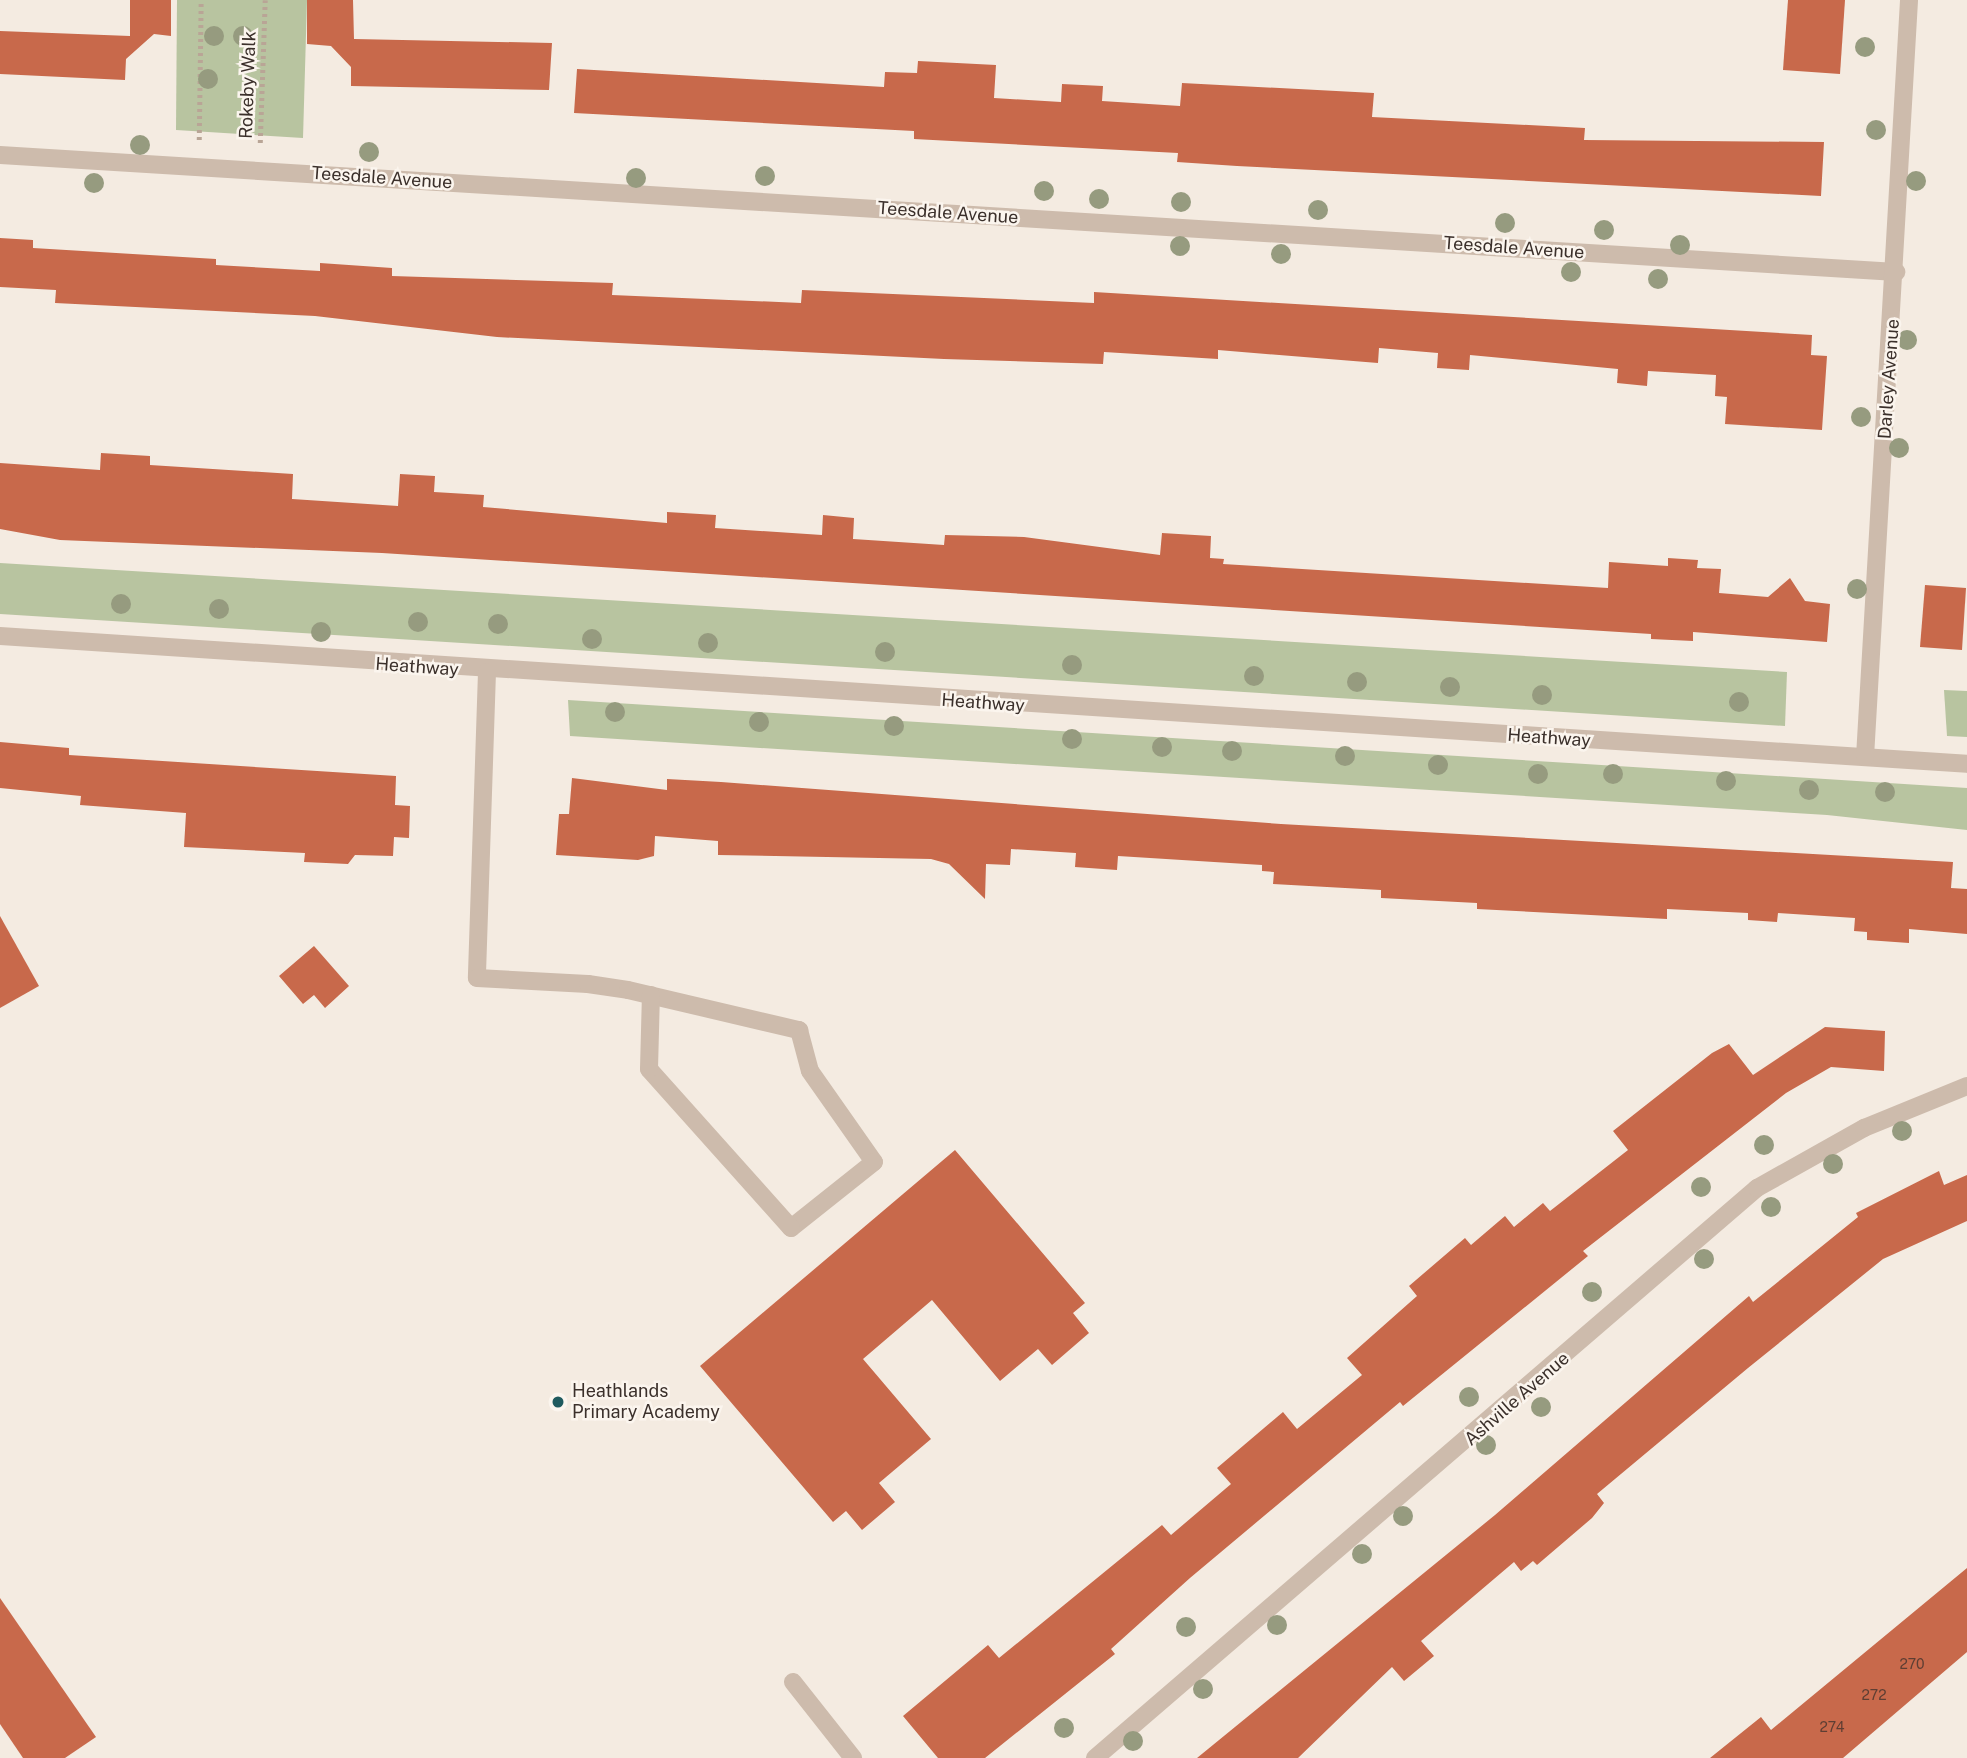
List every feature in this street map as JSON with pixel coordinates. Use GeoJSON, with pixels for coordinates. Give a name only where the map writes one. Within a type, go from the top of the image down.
{"type":"FeatureCollection","features":[{"type":"Feature","properties":{"kind":"street","name":"Darley Avenue"},"geometry":{"type":"LineString","coordinates":[[1865,757],[1896,272],[1909,0]]}},
{"type":"Feature","properties":{"kind":"street","name":"Teesdale Avenue"},"geometry":{"type":"LineString","coordinates":[[0,155],[1896,272]]}},
{"type":"Feature","properties":{"kind":"street","name":"Heathway"},"geometry":{"type":"LineString","coordinates":[[0,636],[487,672],[1967,764]]}},
{"type":"Feature","properties":{"kind":"street"},"geometry":{"type":"LineString","coordinates":[[487,672],[477,978],[588,984],[651,995],[799,1030],[810,1071],[874,1162],[790,1227],[649,1069],[651,995]]}},
{"type":"Feature","properties":{"kind":"street","name":"Ashville Avenue"},"geometry":{"type":"LineString","coordinates":[[1096,1758],[1756,1188],[1864,1128],[1967,1086]]}},
{"type":"Feature","properties":{"kind":"street"},"geometry":{"type":"LineString","coordinates":[[793,1682],[853,1758]]}},
{"type":"Feature","properties":{"kind":"path"},"geometry":{"type":"LineString","coordinates":[[199,166],[201,0]]}},
{"type":"Feature","properties":{"kind":"path","name":"Rokeby Walk"},"geometry":{"type":"LineString","coordinates":[[260,171],[265,0]]}},
{"type":"Feature","properties":{"kind":"green space"},"geometry":{"type":"Polygon","coordinates":[[[177,0],[307,0],[303,138],[176,130],[177,0]]]}},
{"type":"Feature","properties":{"kind":"green space"},"geometry":{"type":"Polygon","coordinates":[[[0,563],[1787,672],[1785,726],[0,614],[0,563]]]}},
{"type":"Feature","properties":{"kind":"green space"},"geometry":{"type":"Polygon","coordinates":[[[1944,690],[1967,691],[1967,737],[1947,736],[1944,690]]]}},
{"type":"Feature","properties":{"kind":"green space"},"geometry":{"type":"Polygon","coordinates":[[[568,700],[1967,788],[1967,830],[1827,815],[570,736],[568,700]]]}},
{"type":"Feature","properties":{"kind":"building"},"geometry":{"type":"Polygon","coordinates":[[[130,0],[171,0],[171,36],[154,34],[126,59],[125,80],[0,74],[0,31],[130,36],[130,0]]]}},
{"type":"Feature","properties":{"kind":"building"},"geometry":{"type":"Polygon","coordinates":[[[307,0],[353,0],[354,39],[552,43],[549,90],[351,86],[351,67],[331,46],[307,44],[307,0]]]}},
{"type":"Feature","properties":{"kind":"building"},"geometry":{"type":"Polygon","coordinates":[[[1788,0],[1845,0],[1840,74],[1783,70],[1788,0]]]}},
{"type":"Feature","properties":{"kind":"building"},"geometry":{"type":"Polygon","coordinates":[[[918,61],[996,65],[994,98],[1061,102],[1062,84],[1103,86],[1102,101],[1180,106],[1182,83],[1374,93],[1372,117],[1585,128],[1584,140],[1824,142],[1821,196],[1237,166],[1177,162],[1178,153],[914,139],[914,131],[574,113],[577,69],[884,87],[885,72],[917,73],[918,61]]]}},
{"type":"Feature","properties":{"kind":"building"},"geometry":{"type":"Polygon","coordinates":[[[0,238],[33,240],[33,248],[216,259],[216,265],[320,271],[320,263],[392,268],[392,276],[613,283],[612,295],[801,303],[802,290],[1094,303],[1094,292],[1812,335],[1811,355],[1827,356],[1822,430],[1725,424],[1727,397],[1715,396],[1716,375],[1648,371],[1647,386],[1617,383],[1618,369],[1470,355],[1469,370],[1437,368],[1438,353],[1379,348],[1378,363],[1218,350],[1218,359],[1104,352],[1103,364],[944,359],[497,337],[315,316],[55,303],[56,290],[0,287],[0,238]]]}},
{"type":"Feature","properties":{"kind":"building"},"geometry":{"type":"Polygon","coordinates":[[[101,453],[150,456],[150,465],[293,474],[292,499],[398,506],[400,474],[435,476],[434,492],[484,495],[483,507],[667,523],[667,512],[716,515],[715,528],[822,535],[823,515],[854,518],[853,539],[944,545],[945,535],[1024,537],[1160,555],[1162,533],[1211,536],[1210,558],[1224,559],[1223,564],[1608,588],[1609,562],[1668,566],[1668,558],[1698,560],[1697,568],[1721,569],[1719,593],[1768,597],[1790,578],[1805,601],[1830,604],[1827,642],[1693,632],[1693,641],[1651,639],[1651,634],[382,553],[60,540],[0,529],[0,463],[100,470],[101,453]]]}},
{"type":"Feature","properties":{"kind":"building"},"geometry":{"type":"Polygon","coordinates":[[[1925,585],[1966,588],[1962,650],[1920,647],[1925,585]]]}},
{"type":"Feature","properties":{"kind":"building"},"geometry":{"type":"Polygon","coordinates":[[[0,742],[69,748],[69,755],[396,776],[395,805],[410,806],[409,838],[394,837],[393,856],[355,855],[348,864],[304,862],[305,853],[184,847],[186,813],[80,805],[81,796],[0,788],[0,742]]]}},
{"type":"Feature","properties":{"kind":"building"},"geometry":{"type":"Polygon","coordinates":[[[572,778],[667,790],[667,779],[721,782],[1281,824],[1953,862],[1951,888],[1967,889],[1967,934],[1909,929],[1909,943],[1867,940],[1867,932],[1854,931],[1855,918],[1778,913],[1777,922],[1748,920],[1748,913],[1667,909],[1667,919],[1477,909],[1477,903],[1381,898],[1381,890],[1273,884],[1274,872],[1262,871],[1262,865],[1118,856],[1117,870],[1075,867],[1076,853],[1011,849],[1010,865],[986,864],[985,899],[949,864],[931,859],[718,855],[718,841],[655,836],[654,856],[638,860],[556,855],[559,814],[569,814],[572,778]]]}},
{"type":"Feature","properties":{"kind":"building"},"geometry":{"type":"Polygon","coordinates":[[[0,916],[39,986],[0,1008],[0,916]]]}},
{"type":"Feature","properties":{"kind":"building"},"geometry":{"type":"Polygon","coordinates":[[[314,946],[349,986],[325,1008],[314,995],[303,1004],[279,976],[314,946]]]}},
{"type":"Feature","properties":{"kind":"building"},"geometry":{"type":"Polygon","coordinates":[[[1825,1027],[1885,1031],[1884,1071],[1831,1067],[1786,1093],[1583,1251],[1588,1256],[1403,1406],[1400,1402],[1190,1578],[1111,1649],[1115,1654],[985,1758],[938,1758],[903,1716],[988,1645],[999,1658],[1162,1525],[1171,1535],[1231,1484],[1217,1468],[1283,1412],[1297,1429],[1362,1375],[1347,1358],[1417,1296],[1409,1286],[1465,1238],[1471,1245],[1505,1216],[1514,1227],[1543,1203],[1550,1211],[1628,1150],[1613,1131],[1712,1053],[1729,1044],[1753,1075],[1825,1027]]]}},
{"type":"Feature","properties":{"kind":"building"},"geometry":{"type":"Polygon","coordinates":[[[955,1150],[1085,1303],[1073,1313],[1089,1333],[1052,1365],[1038,1349],[1000,1381],[932,1300],[863,1359],[931,1439],[879,1483],[895,1502],[862,1530],[846,1511],[833,1522],[700,1366],[955,1150]]]}},
{"type":"Feature","properties":{"kind":"building"},"geometry":{"type":"Polygon","coordinates":[[[1939,1171],[1944,1185],[1967,1175],[1967,1221],[1883,1259],[1748,1368],[1597,1494],[1604,1503],[1592,1518],[1537,1565],[1533,1561],[1521,1571],[1514,1562],[1421,1641],[1434,1656],[1404,1681],[1392,1667],[1298,1758],[1197,1758],[1495,1515],[1749,1296],[1753,1302],[1858,1217],[1856,1213],[1939,1171]]]}},
{"type":"Feature","properties":{"kind":"building"},"geometry":{"type":"Polygon","coordinates":[[[1967,1568],[1967,1652],[1843,1758],[1710,1758],[1761,1717],[1771,1730],[1967,1568]]]}},
{"type":"Feature","properties":{"kind":"building"},"geometry":{"type":"Polygon","coordinates":[[[0,1598],[96,1737],[65,1758],[23,1758],[0,1724],[0,1598]]]}},
{"type":"Feature","properties":{"kind":"place","name":"Heathlands Primary Academy"},"geometry":{"type":"Point","coordinates":[558,1402]}}]}
